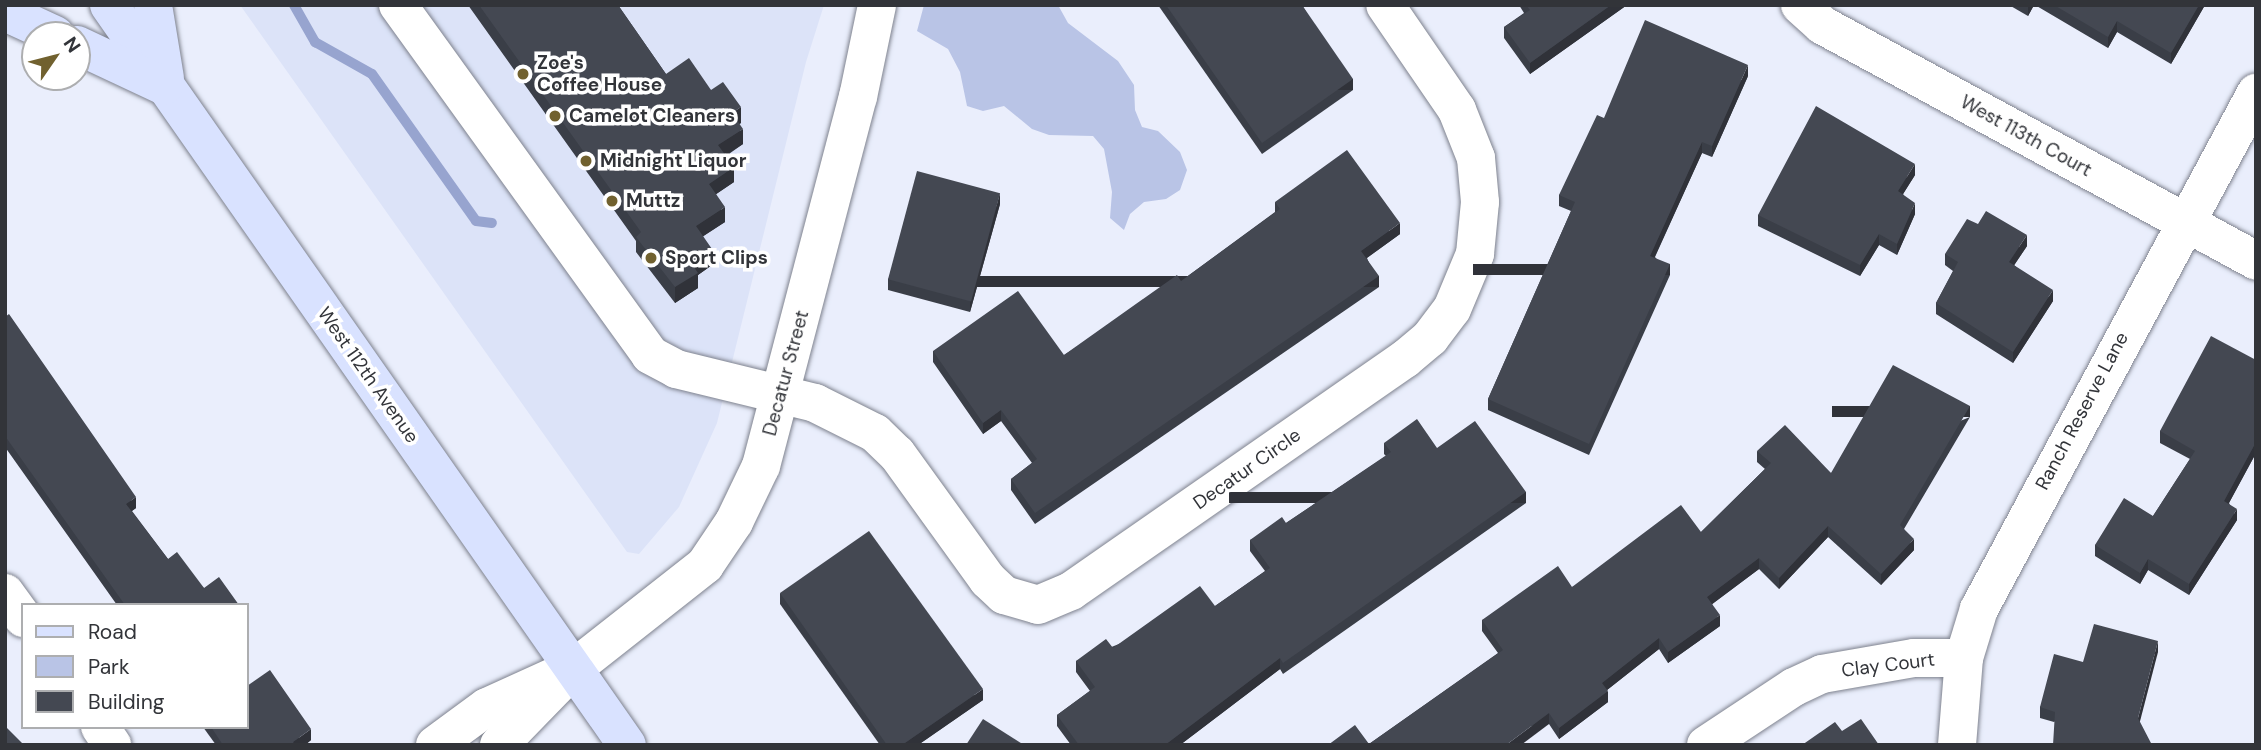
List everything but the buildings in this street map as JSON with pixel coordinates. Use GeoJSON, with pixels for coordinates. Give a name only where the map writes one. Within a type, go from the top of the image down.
{"type":"FeatureCollection","features":[{"type":"Feature","properties":{"kind":"main road","name":"West 112th Avenue"},"geometry":{"type":"LineString","coordinates":[[109,5],[627,745]]}},
{"type":"Feature","properties":{"kind":"main road"},"geometry":{"type":"LineString","coordinates":[[153,5],[166,87]]}},
{"type":"Feature","properties":{"kind":"main road"},"geometry":{"type":"LineString","coordinates":[[5,12],[25,21]]}},
{"type":"Feature","properties":{"kind":"main road"},"geometry":{"type":"LineString","coordinates":[[91,52],[166,87]]}},
{"type":"Feature","properties":{"kind":"street","name":"Decatur Circle"},"geometry":{"type":"LineString","coordinates":[[398,5],[650,355],[676,369],[815,403],[875,433],[897,454],[988,580],[1004,594],[1038,605],[1071,591],[1405,359],[1430,338],[1457,300],[1475,254],[1479,230],[1476,158],[1457,110],[1385,5]]}},
{"type":"Feature","properties":{"kind":"street","name":"Decatur Street"},"geometry":{"type":"LineString","coordinates":[[573,669],[705,565],[761,466],[877,5]]}},
{"type":"Feature","properties":{"kind":"street","name":"West 113th Court"},"geometry":{"type":"LineString","coordinates":[[1800,5],[1822,25],[2256,261]]}},
{"type":"Feature","properties":{"kind":"street","name":"Ranch Reserve Lane"},"geometry":{"type":"LineString","coordinates":[[1957,745],[1964,659],[1979,609],[2183,222],[2256,93]]}},
{"type":"Feature","properties":{"kind":"street"},"geometry":{"type":"LineString","coordinates":[[5,593],[21,615]]}},
{"type":"Feature","properties":{"kind":"street","name":"Clay Court"},"geometry":{"type":"LineString","coordinates":[[1706,745],[1794,687],[1822,674],[1914,658],[1964,659]]}},
{"type":"Feature","properties":{"kind":"street"},"geometry":{"type":"LineString","coordinates":[[435,745],[487,707],[573,669]]}},
{"type":"Feature","properties":{"kind":"street"},"geometry":{"type":"LineString","coordinates":[[499,745],[573,669]]}},
{"type":"Feature","properties":{"kind":"street"},"geometry":{"type":"LineString","coordinates":[[101,729],[112,745]]}},
{"type":"Feature","properties":{"kind":"shaded area"},"geometry":{"type":"Polygon","coordinates":[[[240,5],[824,5],[806,62],[717,423],[679,507],[639,554],[627,552],[240,5]]]}},
{"type":"Feature","properties":{"kind":"green space"},"geometry":{"type":"Polygon","coordinates":[[[924,5],[1058,5],[1068,23],[1118,61],[1134,85],[1135,110],[1142,127],[1158,131],[1180,152],[1187,170],[1180,190],[1166,199],[1144,202],[1130,214],[1124,230],[1110,218],[1112,192],[1104,149],[1093,136],[1049,135],[1032,129],[1004,106],[983,111],[967,106],[960,72],[948,49],[917,31],[924,5]]]}},
{"type":"Feature","properties":{"kind":"waterway"},"geometry":{"type":"LineString","coordinates":[[294,5],[315,42],[372,74],[476,221],[492,223]]}},
{"type":"Feature","properties":{"kind":"place","name":"Zoe's Coffee House"},"geometry":{"type":"Point","coordinates":[523,74]}},
{"type":"Feature","properties":{"kind":"place","name":"Camelot Cleaners"},"geometry":{"type":"Point","coordinates":[555,116]}},
{"type":"Feature","properties":{"kind":"place","name":"Midnight Liquor"},"geometry":{"type":"Point","coordinates":[586,161]}},
{"type":"Feature","properties":{"kind":"place","name":"Muttz"},"geometry":{"type":"Point","coordinates":[612,201]}},
{"type":"Feature","properties":{"kind":"place","name":"Sport Clips"},"geometry":{"type":"Point","coordinates":[651,258]}}]}
